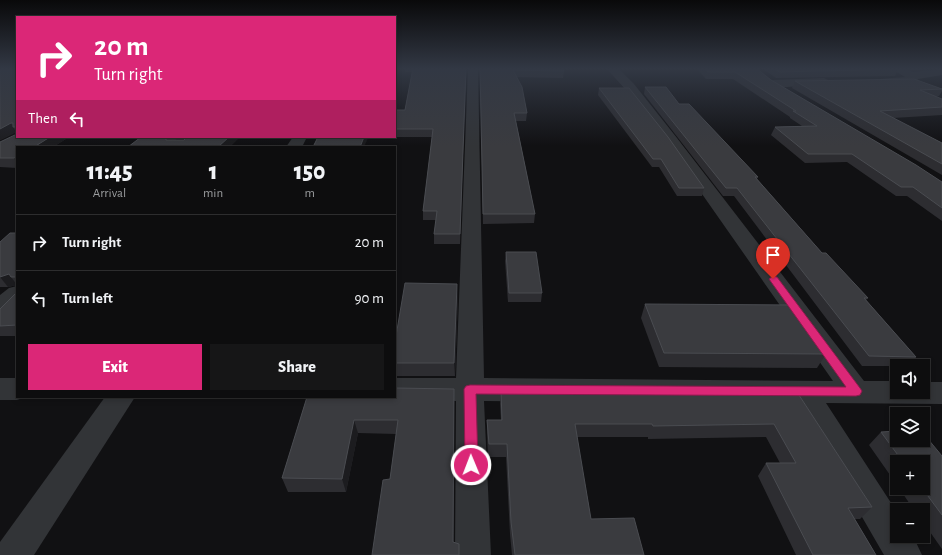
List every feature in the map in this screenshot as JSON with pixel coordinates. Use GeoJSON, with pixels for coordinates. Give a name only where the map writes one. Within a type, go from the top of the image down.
{"type":"FeatureCollection","features":[{"type":"Feature","properties":{"kind":"street"},"geometry":{"type":"LineString","coordinates":[[473,94],[470,389],[473,555]]}},
{"type":"Feature","properties":{"kind":"street"},"geometry":{"type":"LineString","coordinates":[[635,94],[672,141],[856,391]]}},
{"type":"Feature","properties":{"kind":"street"},"geometry":{"type":"LineString","coordinates":[[791,94],[794,96]]}},
{"type":"Feature","properties":{"kind":"street"},"geometry":{"type":"LineString","coordinates":[[0,308],[16,293]]}},
{"type":"Feature","properties":{"kind":"street"},"geometry":{"type":"LineString","coordinates":[[0,389],[16,389]]}},
{"type":"Feature","properties":{"kind":"street"},"geometry":{"type":"LineString","coordinates":[[396,389],[856,391],[942,393]]}},
{"type":"Feature","properties":{"kind":"street"},"geometry":{"type":"LineString","coordinates":[[803,391],[904,555]]}},
{"type":"Feature","properties":{"kind":"street"},"geometry":{"type":"LineString","coordinates":[[13,555],[120,398]]}},
{"type":"Feature","properties":{"kind":"building"},"geometry":{"type":"Polygon","coordinates":[[[0,94],[16,94],[16,127],[13,127],[13,123],[11,123],[0,129],[0,94]]]}},
{"type":"Feature","properties":{"kind":"building"},"geometry":{"type":"Polygon","coordinates":[[[408,94],[465,94],[460,234],[434,234],[437,211],[423,211],[433,129],[396,129],[396,110],[405,110],[408,94]]]}},
{"type":"Feature","properties":{"kind":"building"},"geometry":{"type":"Polygon","coordinates":[[[481,94],[523,94],[527,113],[514,113],[535,214],[483,214],[481,94]]]}},
{"type":"Feature","properties":{"kind":"building"},"geometry":{"type":"Polygon","coordinates":[[[603,94],[634,94],[668,137],[704,188],[679,188],[661,159],[653,159],[603,94]]]}},
{"type":"Feature","properties":{"kind":"building"},"geometry":{"type":"Polygon","coordinates":[[[651,94],[671,94],[679,104],[689,104],[758,177],[755,177],[822,253],[826,253],[868,298],[864,298],[916,357],[869,356],[737,188],[726,188],[651,94]]]}},
{"type":"Feature","properties":{"kind":"building"},"geometry":{"type":"Polygon","coordinates":[[[769,94],[795,94],[916,165],[942,182],[942,208],[913,187],[901,187],[852,154],[808,154],[775,127],[817,126],[793,111],[796,111],[769,94]]]}},
{"type":"Feature","properties":{"kind":"building"},"geometry":{"type":"Polygon","coordinates":[[[818,94],[930,94],[942,99],[942,107],[880,111],[942,143],[942,164],[818,94]]]}},
{"type":"Feature","properties":{"kind":"building"},"geometry":{"type":"Polygon","coordinates":[[[16,134],[16,138],[48,138],[36,146],[16,146],[16,157],[14,158],[0,158],[0,142],[16,134]]]}},
{"type":"Feature","properties":{"kind":"building"},"geometry":{"type":"Polygon","coordinates":[[[140,138],[184,140],[186,138],[228,138],[219,146],[129,146],[140,138]]]}},
{"type":"Feature","properties":{"kind":"building"},"geometry":{"type":"Polygon","coordinates":[[[318,138],[364,138],[360,146],[314,146],[318,138]]]}},
{"type":"Feature","properties":{"kind":"building"},"geometry":{"type":"Polygon","coordinates":[[[10,233],[16,233],[16,277],[11,277],[9,274],[0,277],[0,242],[10,233]]]}},
{"type":"Feature","properties":{"kind":"building"},"geometry":{"type":"Polygon","coordinates":[[[506,252],[536,252],[542,293],[509,293],[506,252]]]}},
{"type":"Feature","properties":{"kind":"building"},"geometry":{"type":"Polygon","coordinates":[[[405,283],[457,284],[454,363],[396,363],[396,336],[405,283]]]}},
{"type":"Feature","properties":{"kind":"building"},"geometry":{"type":"Polygon","coordinates":[[[16,293],[16,325],[0,326],[0,309],[16,293]]]}},
{"type":"Feature","properties":{"kind":"building"},"geometry":{"type":"Polygon","coordinates":[[[645,304],[791,305],[826,354],[664,353],[645,304]]]}},
{"type":"Feature","properties":{"kind":"building"},"geometry":{"type":"Polygon","coordinates":[[[396,388],[454,389],[453,542],[459,544],[459,555],[372,555],[383,480],[390,479],[398,420],[354,420],[342,479],[282,478],[307,398],[396,398],[396,388]]]}},
{"type":"Feature","properties":{"kind":"building"},"geometry":{"type":"Polygon","coordinates":[[[501,391],[653,393],[797,392],[872,507],[848,508],[876,555],[813,555],[766,463],[796,463],[774,424],[653,426],[652,424],[575,424],[591,519],[634,518],[644,555],[515,555],[511,522],[507,444],[489,444],[487,420],[502,420],[501,391]]]}},
{"type":"Feature","properties":{"kind":"building"},"geometry":{"type":"Polygon","coordinates":[[[890,431],[890,444],[881,432],[890,431]]]}},
{"type":"Feature","properties":{"kind":"building"},"geometry":{"type":"Polygon","coordinates":[[[930,441],[942,456],[942,515],[927,495],[930,495],[930,455],[898,455],[892,447],[930,447],[930,441]]]}},
{"type":"Feature","properties":{"kind":"route"},"geometry":{"type":"LineString","coordinates":[[471,465],[470,389],[856,391],[773,279]]}}]}
